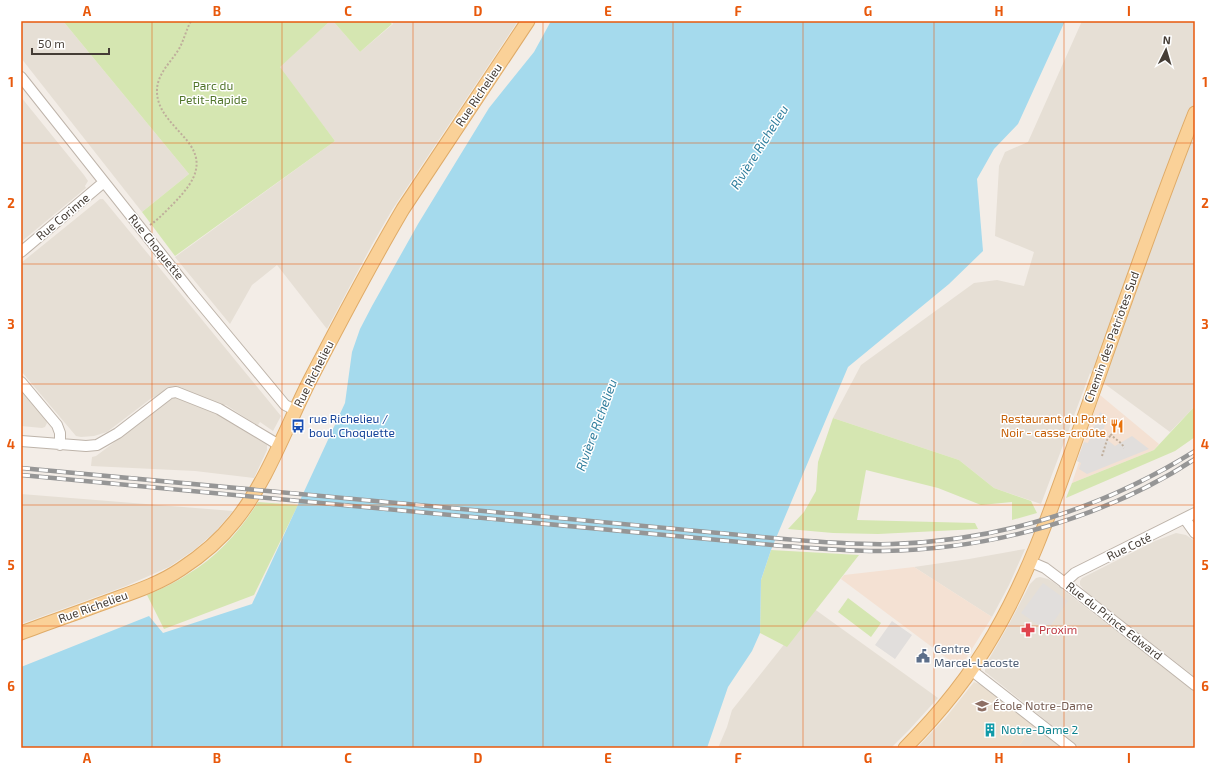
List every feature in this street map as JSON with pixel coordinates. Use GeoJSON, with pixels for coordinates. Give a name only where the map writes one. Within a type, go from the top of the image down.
{"type":"FeatureCollection","features":[{"type":"Feature","properties":{"kind":"main road","name":"Rue Richelieu"},"geometry":{"type":"LineString","coordinates":[[21,633],[152,585],[181,569],[220,539],[244,510],[271,463],[295,410],[359,286],[399,216],[528,21]]}},
{"type":"Feature","properties":{"kind":"main road","name":"Chemin des Patriotes Sud"},"geometry":{"type":"LineString","coordinates":[[905,748],[938,713],[971,670],[994,635],[1031,562],[1166,188],[1195,113]]}},
{"type":"Feature","properties":{"kind":"street","name":"Rue Choquette"},"geometry":{"type":"LineString","coordinates":[[21,77],[142,230],[285,405],[295,410]]}},
{"type":"Feature","properties":{"kind":"street","name":"Rue Corinne"},"geometry":{"type":"LineString","coordinates":[[21,252],[104,182]]}},
{"type":"Feature","properties":{"kind":"street"},"geometry":{"type":"LineString","coordinates":[[21,382],[57,425],[60,433],[60,445]]}},
{"type":"Feature","properties":{"kind":"street"},"geometry":{"type":"LineString","coordinates":[[21,442],[86,446],[102,443],[118,433],[162,398],[170,393],[176,392],[219,409],[279,445]]}},
{"type":"Feature","properties":{"kind":"street","name":"Rue Coté"},"geometry":{"type":"LineString","coordinates":[[1064,583],[1075,573],[1195,513]]}},
{"type":"Feature","properties":{"kind":"street"},"geometry":{"type":"LineString","coordinates":[[1185,519],[1195,533]]}},
{"type":"Feature","properties":{"kind":"street","name":"Rue du Prince Edward"},"geometry":{"type":"LineString","coordinates":[[1031,562],[1045,568],[1195,685]]}},
{"type":"Feature","properties":{"kind":"street"},"geometry":{"type":"LineString","coordinates":[[971,670],[1071,748]]}},
{"type":"Feature","properties":{"kind":"path"},"geometry":{"type":"LineString","coordinates":[[142,230],[155,221],[182,195],[195,176],[195,155],[188,141],[171,124],[163,113],[159,104],[157,90],[161,75],[179,49],[191,21]]}},
{"type":"Feature","properties":{"kind":"path"},"geometry":{"type":"LineString","coordinates":[[1102,456],[1107,440],[1111,434],[1122,444],[1124,448]]}},
{"type":"Feature","properties":{"kind":"shaded area"},"geometry":{"type":"Polygon","coordinates":[[[21,21],[63,21],[189,174],[142,212],[21,58],[21,21]]]}},
{"type":"Feature","properties":{"kind":"shaded area"},"geometry":{"type":"Polygon","coordinates":[[[330,21],[333,21],[360,52],[393,24],[391,21],[518,21],[392,210],[327,329],[277,265],[252,285],[230,324],[175,257],[335,141],[279,67],[330,21]]]}},
{"type":"Feature","properties":{"kind":"shaded area"},"geometry":{"type":"Polygon","coordinates":[[[1082,21],[1195,21],[1195,406],[1170,432],[1090,373],[1041,504],[994,488],[959,460],[833,418],[861,365],[974,283],[997,280],[1024,286],[1034,252],[995,236],[999,166],[1005,152],[1028,142],[1082,21]]]}},
{"type":"Feature","properties":{"kind":"shaded area"},"geometry":{"type":"Polygon","coordinates":[[[21,97],[88,181],[85,186],[86,188],[21,242],[21,97]]]}},
{"type":"Feature","properties":{"kind":"shaded area"},"geometry":{"type":"Polygon","coordinates":[[[100,199],[103,199],[281,416],[273,431],[260,422],[258,425],[255,424],[226,405],[223,407],[176,386],[170,387],[154,398],[153,397],[107,432],[94,436],[76,436],[21,371],[21,263],[100,199]]]}},
{"type":"Feature","properties":{"kind":"shaded area"},"geometry":{"type":"Polygon","coordinates":[[[21,389],[45,418],[47,423],[45,427],[21,426],[21,389]]]}},
{"type":"Feature","properties":{"kind":"shaded area"},"geometry":{"type":"Polygon","coordinates":[[[1100,395],[1159,444],[1154,450],[1072,483],[1079,462],[1077,461],[1100,395]]]}},
{"type":"Feature","properties":{"kind":"shaded area"},"geometry":{"type":"Polygon","coordinates":[[[177,397],[225,418],[267,445],[267,450],[254,478],[195,471],[91,466],[92,457],[96,456],[172,399],[177,397]]]}},
{"type":"Feature","properties":{"kind":"shaded area"},"geometry":{"type":"Polygon","coordinates":[[[1100,412],[1108,418],[1101,435],[1115,446],[1132,436],[1149,449],[1087,474],[1079,469],[1081,463],[1077,461],[1084,442],[1088,443],[1100,412]]]}},
{"type":"Feature","properties":{"kind":"shaded area"},"geometry":{"type":"Polygon","coordinates":[[[21,494],[233,511],[215,532],[194,550],[169,567],[126,586],[21,624],[21,494]]]}},
{"type":"Feature","properties":{"kind":"shaded area"},"geometry":{"type":"Polygon","coordinates":[[[1176,533],[1186,535],[1195,541],[1195,677],[1086,592],[1080,585],[1082,578],[1155,541],[1176,533]]]}},
{"type":"Feature","properties":{"kind":"shaded area"},"geometry":{"type":"Polygon","coordinates":[[[1025,549],[1009,585],[992,617],[914,567],[969,559],[1025,549]]]}},
{"type":"Feature","properties":{"kind":"shaded area"},"geometry":{"type":"Polygon","coordinates":[[[914,567],[992,617],[960,668],[841,579],[844,575],[914,567]]]}},
{"type":"Feature","properties":{"kind":"shaded area"},"geometry":{"type":"Polygon","coordinates":[[[1040,577],[1053,582],[1195,692],[1195,748],[1080,748],[985,672],[985,666],[1030,584],[1036,578],[1040,577]]]}},
{"type":"Feature","properties":{"kind":"shaded area"},"geometry":{"type":"Polygon","coordinates":[[[1043,583],[1068,601],[1047,631],[1021,613],[1043,583]]]}},
{"type":"Feature","properties":{"kind":"shaded area"},"geometry":{"type":"Polygon","coordinates":[[[813,608],[938,698],[891,748],[718,748],[732,710],[813,608]]]}},
{"type":"Feature","properties":{"kind":"shaded area"},"geometry":{"type":"Polygon","coordinates":[[[892,621],[912,635],[895,659],[875,645],[892,621]]]}},
{"type":"Feature","properties":{"kind":"shaded area","name":"École Notre-Dame"},"geometry":{"type":"Polygon","coordinates":[[[974,682],[982,685],[1034,726],[1017,748],[917,748],[947,716],[974,682]]]}},
{"type":"Feature","properties":{"kind":"shaded area"},"geometry":{"type":"Polygon","coordinates":[[[1034,726],[1062,748],[1017,748],[1034,726]]]}},
{"type":"Feature","properties":{"kind":"green space","name":"Parc du Petit-Rapide"},"geometry":{"type":"Polygon","coordinates":[[[63,21],[330,21],[280,67],[335,141],[175,256],[142,212],[189,174],[63,21]]]}},
{"type":"Feature","properties":{"kind":"green space"},"geometry":{"type":"Polygon","coordinates":[[[333,21],[389,21],[392,24],[360,52],[333,21]]]}},
{"type":"Feature","properties":{"kind":"green space"},"geometry":{"type":"Polygon","coordinates":[[[1195,406],[1195,437],[1175,451],[1066,498],[1072,483],[1154,450],[1195,406]]]}},
{"type":"Feature","properties":{"kind":"green space"},"geometry":{"type":"Polygon","coordinates":[[[833,418],[959,460],[994,488],[1031,501],[1037,513],[1012,520],[1012,502],[981,505],[938,488],[866,470],[857,520],[975,523],[978,529],[878,534],[833,533],[788,529],[804,512],[816,491],[818,462],[833,418]]]}},
{"type":"Feature","properties":{"kind":"green space"},"geometry":{"type":"Polygon","coordinates":[[[258,502],[298,505],[254,595],[164,629],[147,595],[178,580],[209,560],[236,533],[258,502]]]}},
{"type":"Feature","properties":{"kind":"green space"},"geometry":{"type":"Polygon","coordinates":[[[771,550],[859,555],[787,647],[760,633],[761,580],[771,550]]]}},
{"type":"Feature","properties":{"kind":"green space"},"geometry":{"type":"Polygon","coordinates":[[[848,598],[881,623],[871,637],[838,612],[848,598]]]}},
{"type":"Feature","properties":{"kind":"water","name":"Rivière Richelieu"},"geometry":{"type":"Polygon","coordinates":[[[551,21],[1065,21],[1018,124],[994,149],[977,179],[983,251],[949,284],[848,367],[771,550],[761,580],[760,633],[752,651],[728,687],[707,748],[21,748],[21,667],[149,616],[163,633],[252,604],[345,403],[352,352],[360,329],[418,224],[489,108],[534,52],[551,21]]]}},
{"type":"Feature","properties":{"kind":"railway"},"geometry":{"type":"LineString","coordinates":[[21,468],[784,539],[852,544],[892,544],[972,536],[1050,518],[1088,505],[1124,489],[1195,451]]}},
{"type":"Feature","properties":{"kind":"railway"},"geometry":{"type":"LineString","coordinates":[[21,475],[783,546],[883,551],[924,549],[965,544],[1005,537],[1045,527],[1085,514],[1123,498],[1160,480],[1195,459]]}},
{"type":"Feature","properties":{"kind":"place","name":"rue Richelieu / boul. Choquette"},"geometry":{"type":"Point","coordinates":[298,426]}},
{"type":"Feature","properties":{"kind":"place","name":"Restaurant du Pont Noir - casse-croûte"},"geometry":{"type":"Point","coordinates":[1117,426]}},
{"type":"Feature","properties":{"kind":"place","name":"Proxim"},"geometry":{"type":"Point","coordinates":[1028,630]}},
{"type":"Feature","properties":{"kind":"place","name":"Centre Marcel-Lacoste"},"geometry":{"type":"Point","coordinates":[923,656]}},
{"type":"Feature","properties":{"kind":"place","name":"École Notre-Dame"},"geometry":{"type":"Point","coordinates":[982,706]}},
{"type":"Feature","properties":{"kind":"place","name":"Notre-Dame 2"},"geometry":{"type":"Point","coordinates":[990,730]}}]}
